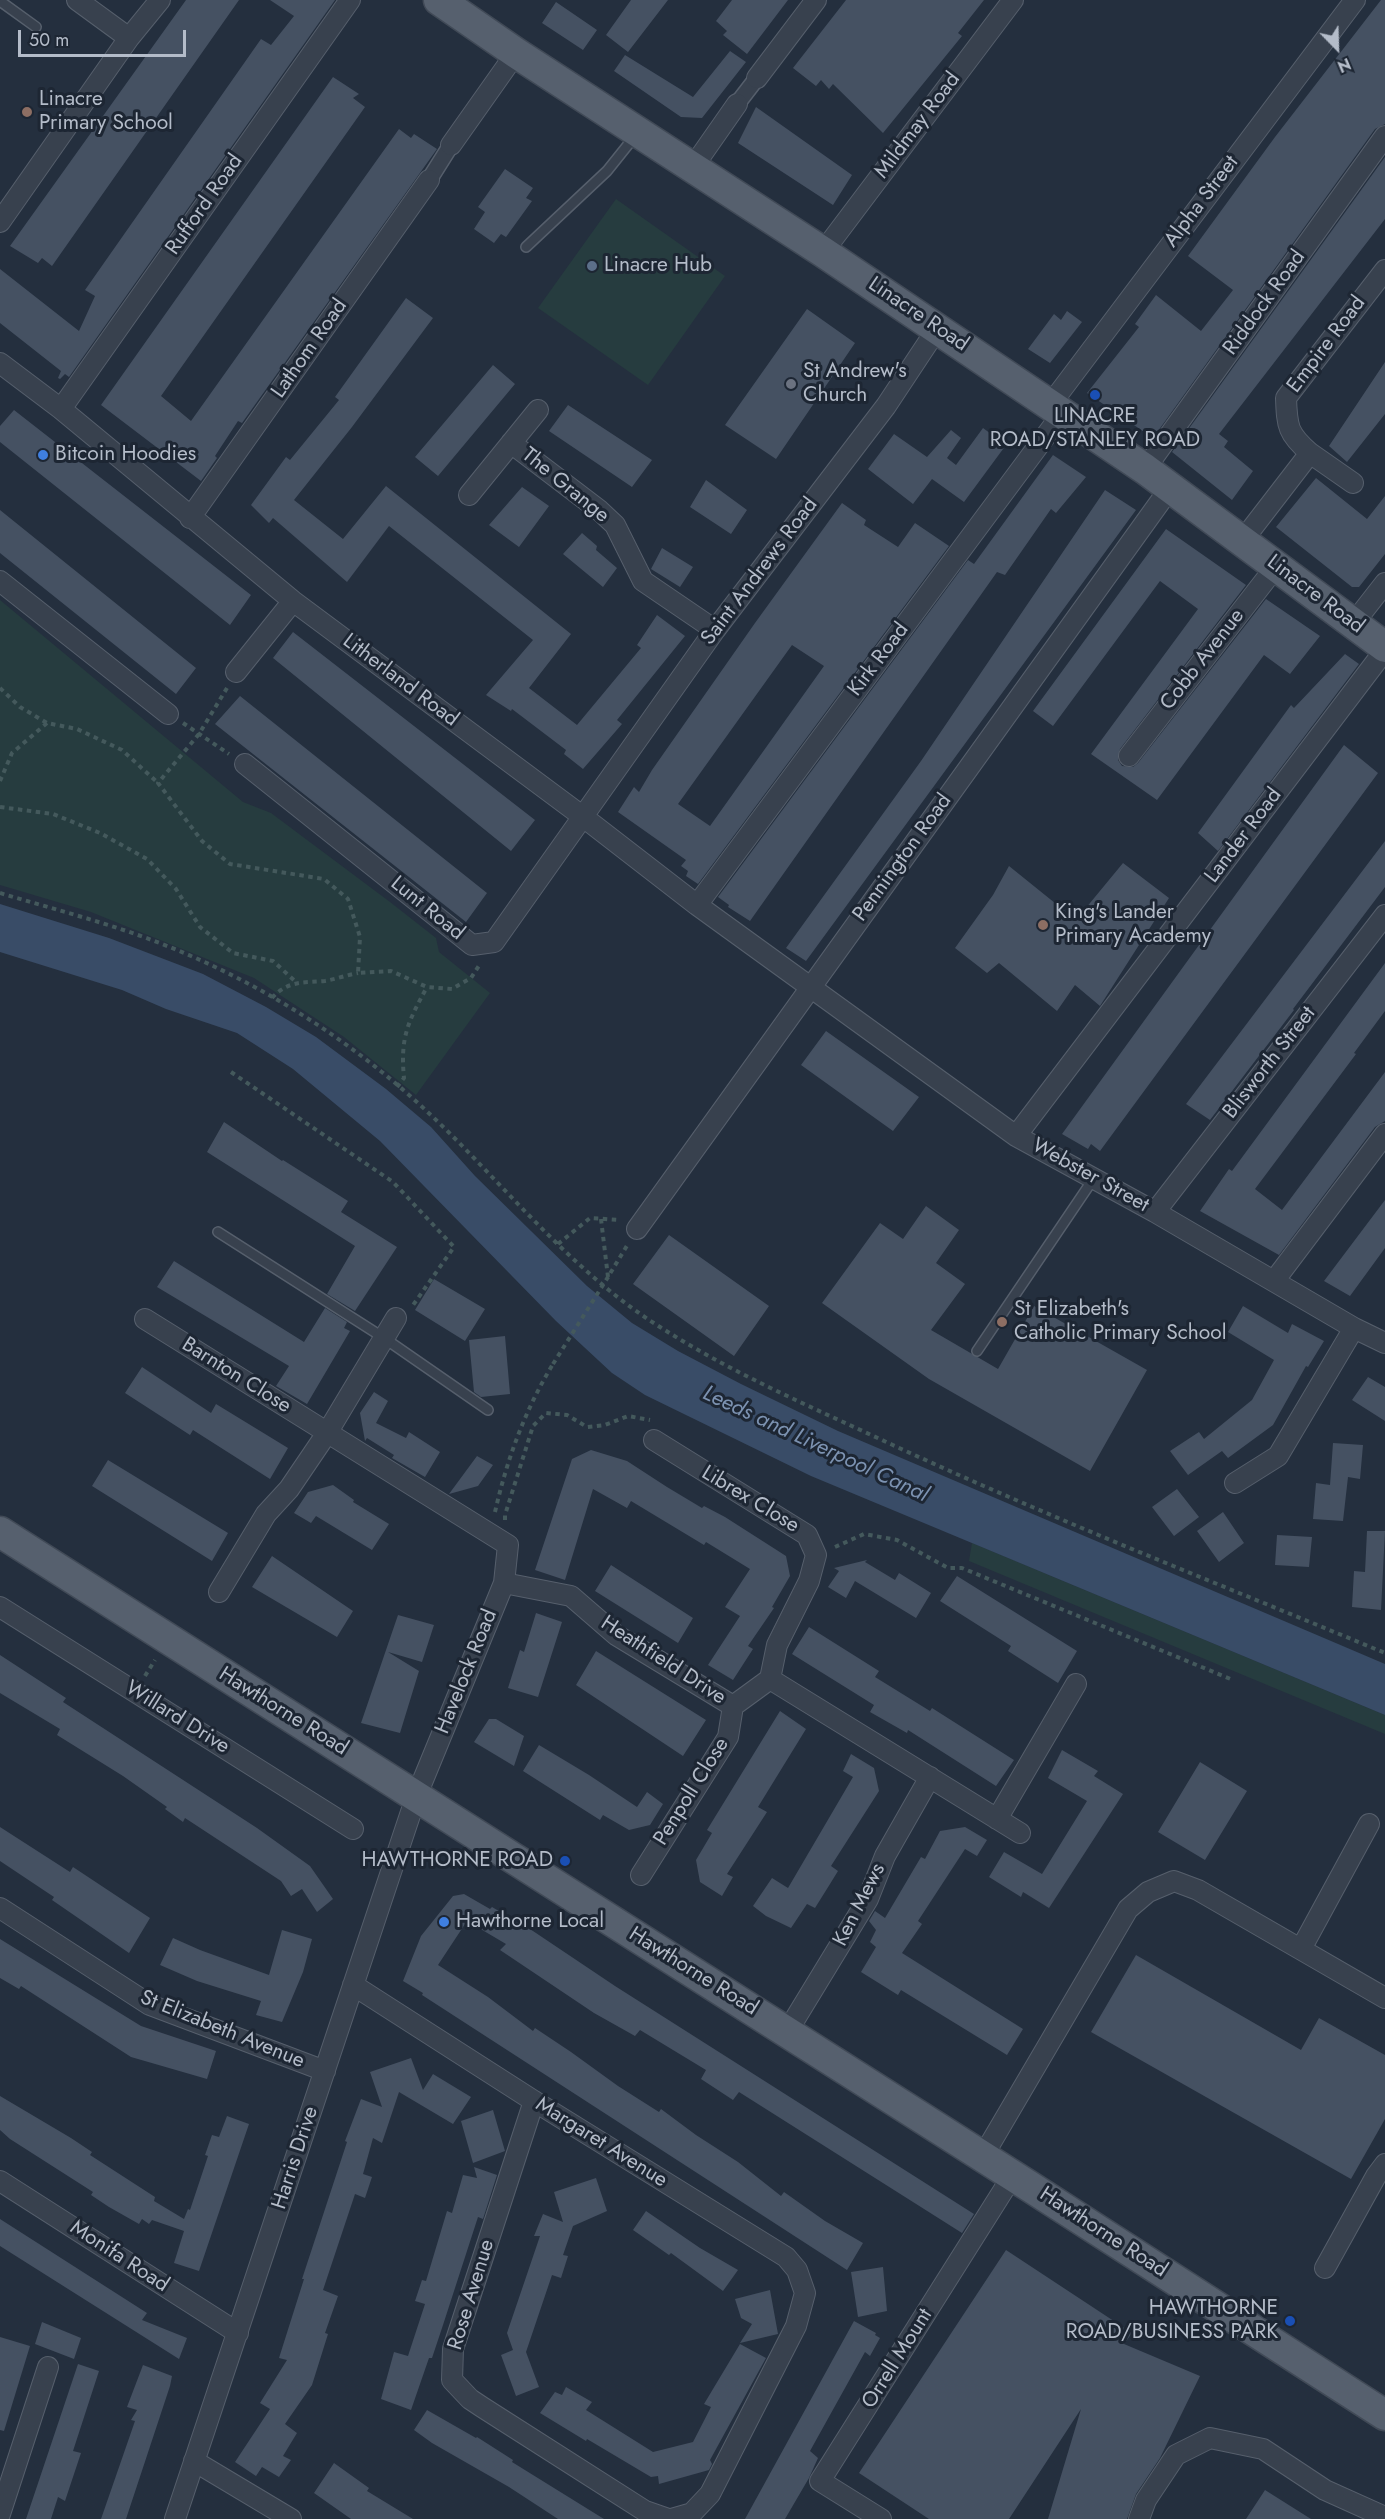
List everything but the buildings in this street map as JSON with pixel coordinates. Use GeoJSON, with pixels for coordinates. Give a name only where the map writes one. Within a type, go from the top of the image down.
{"type":"FeatureCollection","features":[{"type":"Feature","properties":{"kind":"main road","name":"Linacre Road"},"geometry":{"type":"LineString","coordinates":[[439,0],[516,53],[823,252],[1145,469],[1277,565],[1385,649]]}},
{"type":"Feature","properties":{"kind":"main road","name":"Hawthorne Road"},"geometry":{"type":"LineString","coordinates":[[0,1533],[983,2156],[1385,2415]]}},
{"type":"Feature","properties":{"kind":"street"},"geometry":{"type":"LineString","coordinates":[[77,0],[129,38]]}},
{"type":"Feature","properties":{"kind":"street"},"geometry":{"type":"LineString","coordinates":[[0,222],[129,38],[160,0]]}},
{"type":"Feature","properties":{"kind":"street","name":"Rufford Road"},"geometry":{"type":"LineString","coordinates":[[61,410],[350,0]]}},
{"type":"Feature","properties":{"kind":"street"},"geometry":{"type":"LineString","coordinates":[[693,167],[737,104],[816,0]]}},
{"type":"Feature","properties":{"kind":"street","name":"Mildmay Road"},"geometry":{"type":"LineString","coordinates":[[823,252],[1013,0]]}},
{"type":"Feature","properties":{"kind":"street","name":"Alpha Street"},"geometry":{"type":"LineString","coordinates":[[1056,409],[1355,0]]}},
{"type":"Feature","properties":{"kind":"street"},"geometry":{"type":"LineString","coordinates":[[429,180],[516,53]]}},
{"type":"Feature","properties":{"kind":"street","name":"Riddock Road"},"geometry":{"type":"LineString","coordinates":[[1145,469],[1385,136]]}},
{"type":"Feature","properties":{"kind":"street","name":"Lathom Road"},"geometry":{"type":"LineString","coordinates":[[190,518],[429,180]]}},
{"type":"Feature","properties":{"kind":"street","name":"Empire Road"},"geometry":{"type":"LineString","coordinates":[[1353,483],[1293,439],[1287,424],[1286,398],[1385,270]]}},
{"type":"Feature","properties":{"kind":"street","name":"Saint Andrews Road"},"geometry":{"type":"LineString","coordinates":[[582,816],[716,630],[886,406],[938,329]]}},
{"type":"Feature","properties":{"kind":"street","name":"Litherland Road"},"geometry":{"type":"LineString","coordinates":[[4,373],[61,410],[293,601],[582,816],[697,905],[810,986]]}},
{"type":"Feature","properties":{"kind":"street","name":"Kirk Road"},"geometry":{"type":"LineString","coordinates":[[697,905],[1056,409]]}},
{"type":"Feature","properties":{"kind":"street","name":"The Grange"},"geometry":{"type":"LineString","coordinates":[[469,495],[538,410]]}},
{"type":"Feature","properties":{"kind":"street","name":"The Grange"},"geometry":{"type":"LineString","coordinates":[[512,443],[615,525],[643,581],[716,630]]}},
{"type":"Feature","properties":{"kind":"street"},"geometry":{"type":"LineString","coordinates":[[1243,540],[1310,453]]}},
{"type":"Feature","properties":{"kind":"street","name":"Pennington Road"},"geometry":{"type":"LineString","coordinates":[[637,1229],[1170,488]]}},
{"type":"Feature","properties":{"kind":"street","name":"Cobb Avenue"},"geometry":{"type":"LineString","coordinates":[[1129,756],[1277,565]]}},
{"type":"Feature","properties":{"kind":"street"},"geometry":{"type":"LineString","coordinates":[[0,580],[168,714]]}},
{"type":"Feature","properties":{"kind":"street"},"geometry":{"type":"LineString","coordinates":[[1353,624],[1385,583]]}},
{"type":"Feature","properties":{"kind":"street"},"geometry":{"type":"LineString","coordinates":[[236,672],[293,601]]}},
{"type":"Feature","properties":{"kind":"street","name":"Lander Road"},"geometry":{"type":"LineString","coordinates":[[1016,1136],[1385,649]]}},
{"type":"Feature","properties":{"kind":"street","name":"Lunt Road"},"geometry":{"type":"LineString","coordinates":[[245,764],[472,945],[494,942],[582,816]]}},
{"type":"Feature","properties":{"kind":"street","name":"Blisworth Street"},"geometry":{"type":"LineString","coordinates":[[1155,1212],[1385,915]]}},
{"type":"Feature","properties":{"kind":"street","name":"Webster Street"},"geometry":{"type":"LineString","coordinates":[[810,986],[1016,1136],[1155,1212],[1354,1328],[1385,1343]]}},
{"type":"Feature","properties":{"kind":"street"},"geometry":{"type":"LineString","coordinates":[[1274,1281],[1385,1134]]}},
{"type":"Feature","properties":{"kind":"street"},"geometry":{"type":"LineString","coordinates":[[219,1592],[266,1514],[290,1489],[327,1433],[396,1318]]}},
{"type":"Feature","properties":{"kind":"street","name":"Barnton Close"},"geometry":{"type":"LineString","coordinates":[[145,1319],[508,1545]]}},
{"type":"Feature","properties":{"kind":"street"},"geometry":{"type":"LineString","coordinates":[[1235,1483],[1278,1456],[1354,1328]]}},
{"type":"Feature","properties":{"kind":"street","name":"Librex Close"},"geometry":{"type":"LineString","coordinates":[[656,1433],[807,1535],[816,1555],[809,1581],[777,1645],[770,1679]]}},
{"type":"Feature","properties":{"kind":"street","name":"Havelock Road"},"geometry":{"type":"LineString","coordinates":[[416,1797],[504,1583],[508,1545]]}},
{"type":"Feature","properties":{"kind":"street","name":"Heathfield Drive"},"geometry":{"type":"LineString","coordinates":[[504,1583],[571,1596],[616,1635],[733,1706],[770,1679]]}},
{"type":"Feature","properties":{"kind":"street","name":"Willard Drive"},"geometry":{"type":"LineString","coordinates":[[0,1607],[353,1829]]}},
{"type":"Feature","properties":{"kind":"street"},"geometry":{"type":"LineString","coordinates":[[770,1679],[1020,1833]]}},
{"type":"Feature","properties":{"kind":"street"},"geometry":{"type":"LineString","coordinates":[[997,1819],[1076,1684]]}},
{"type":"Feature","properties":{"kind":"street","name":"Penpoll Close"},"geometry":{"type":"LineString","coordinates":[[641,1875],[728,1737],[733,1706]]}},
{"type":"Feature","properties":{"kind":"street","name":"Ken Mews"},"geometry":{"type":"LineString","coordinates":[[787,2032],[867,1899],[885,1856],[930,1777]]}},
{"type":"Feature","properties":{"kind":"street","name":"Harris Drive"},"geometry":{"type":"LineString","coordinates":[[175,2519],[416,1797]]}},
{"type":"Feature","properties":{"kind":"street"},"geometry":{"type":"LineString","coordinates":[[1301,1950],[1369,1824]]}},
{"type":"Feature","properties":{"kind":"street"},"geometry":{"type":"LineString","coordinates":[[983,2156],[1128,1909],[1148,1892],[1174,1881],[1198,1890],[1385,1998]]}},
{"type":"Feature","properties":{"kind":"street","name":"St Elizabeth Avenue"},"geometry":{"type":"LineString","coordinates":[[0,1908],[150,2005],[325,2071]]}},
{"type":"Feature","properties":{"kind":"street","name":"Margaret Avenue"},"geometry":{"type":"LineString","coordinates":[[353,1984],[534,2101],[786,2258],[797,2270],[806,2294],[796,2326]]}},
{"type":"Feature","properties":{"kind":"street","name":"Rose Avenue"},"geometry":{"type":"LineString","coordinates":[[534,2101],[453,2349],[452,2380],[470,2399],[645,2511],[670,2519],[692,2513],[711,2494],[796,2326]]}},
{"type":"Feature","properties":{"kind":"street"},"geometry":{"type":"LineString","coordinates":[[1324,2268],[1385,2164]]}},
{"type":"Feature","properties":{"kind":"street","name":"Orrell Mount"},"geometry":{"type":"LineString","coordinates":[[881,2519],[820,2481],[1012,2175]]}},
{"type":"Feature","properties":{"kind":"street","name":"Monifa Road"},"geometry":{"type":"LineString","coordinates":[[0,2181],[238,2333]]}},
{"type":"Feature","properties":{"kind":"street"},"geometry":{"type":"LineString","coordinates":[[0,2514],[4,2487],[48,2367]]}},
{"type":"Feature","properties":{"kind":"street"},"geometry":{"type":"LineString","coordinates":[[1139,2519],[1146,2500],[1176,2455],[1210,2438],[1263,2448],[1325,2490],[1385,2517]]}},
{"type":"Feature","properties":{"kind":"street"},"geometry":{"type":"LineString","coordinates":[[194,2461],[291,2519]]}},
{"type":"Feature","properties":{"kind":"lane"},"geometry":{"type":"LineString","coordinates":[[0,1],[36,27]]}},
{"type":"Feature","properties":{"kind":"lane"},"geometry":{"type":"LineString","coordinates":[[526,247],[607,171],[638,131]]}},
{"type":"Feature","properties":{"kind":"lane"},"geometry":{"type":"LineString","coordinates":[[977,1351],[1094,1178]]}},
{"type":"Feature","properties":{"kind":"lane"},"geometry":{"type":"LineString","coordinates":[[218,1232],[384,1338],[488,1410]]}},
{"type":"Feature","properties":{"kind":"path"},"geometry":{"type":"LineString","coordinates":[[158,783],[199,734],[236,672]]}},
{"type":"Feature","properties":{"kind":"path"},"geometry":{"type":"LineString","coordinates":[[0,688],[20,707],[47,723],[77,729],[122,750],[158,783],[202,841],[230,864],[324,879],[348,899],[360,937],[358,973]]}},
{"type":"Feature","properties":{"kind":"path"},"geometry":{"type":"LineString","coordinates":[[168,714],[245,764]]}},
{"type":"Feature","properties":{"kind":"path"},"geometry":{"type":"LineString","coordinates":[[0,781],[12,753],[47,723]]}},
{"type":"Feature","properties":{"kind":"path"},"geometry":{"type":"LineString","coordinates":[[0,807],[53,814],[100,833],[147,859],[176,889],[200,927],[233,953],[273,961],[296,982]]}},
{"type":"Feature","properties":{"kind":"path"},"geometry":{"type":"LineString","coordinates":[[0,893],[140,936],[238,977],[314,1021],[397,1087],[442,1127],[558,1244],[621,1302],[694,1348],[802,1403],[955,1474],[1385,1653]]}},
{"type":"Feature","properties":{"kind":"path"},"geometry":{"type":"LineString","coordinates":[[272,998],[281,988],[296,982],[327,980],[358,973],[391,971],[427,987],[452,989],[471,978],[494,942]]}},
{"type":"Feature","properties":{"kind":"path"},"geometry":{"type":"LineString","coordinates":[[397,1087],[404,1078],[401,1053],[408,1021],[427,987]]}},
{"type":"Feature","properties":{"kind":"path"},"geometry":{"type":"LineString","coordinates":[[231,1072],[393,1182],[454,1247],[407,1313],[396,1318]]}},
{"type":"Feature","properties":{"kind":"path"},"geometry":{"type":"LineString","coordinates":[[490,1533],[506,1467],[532,1398],[637,1229],[626,1221],[590,1218],[558,1244]]}},
{"type":"Feature","properties":{"kind":"path"},"geometry":{"type":"LineString","coordinates":[[601,1219],[608,1277]]}},
{"type":"Feature","properties":{"kind":"path"},"geometry":{"type":"LineString","coordinates":[[508,1545],[505,1515],[533,1426],[546,1413],[567,1415],[587,1427],[605,1425],[628,1416],[650,1419],[656,1433]]}},
{"type":"Feature","properties":{"kind":"path"},"geometry":{"type":"LineString","coordinates":[[816,1555],[864,1534],[897,1540],[948,1568],[962,1568],[1233,1680]]}},
{"type":"Feature","properties":{"kind":"path"},"geometry":{"type":"LineString","coordinates":[[134,1691],[168,1640]]}},
{"type":"Feature","properties":{"kind":"green space"},"geometry":{"type":"Polygon","coordinates":[[[616,199],[725,276],[648,385],[538,308],[616,199]]]}},
{"type":"Feature","properties":{"kind":"green space"},"geometry":{"type":"Polygon","coordinates":[[[0,600],[243,802],[271,813],[436,938],[439,952],[490,993],[416,1095],[344,1037],[254,978],[91,912],[0,885],[0,600]]]}},
{"type":"Feature","properties":{"kind":"green space"},"geometry":{"type":"Polygon","coordinates":[[[972,1543],[1385,1715],[1385,1734],[969,1561],[972,1543]]]}},
{"type":"Feature","properties":{"kind":"water","name":"Leeds and Liverpool Canal"},"geometry":{"type":"Polygon","coordinates":[[[0,904],[109,938],[203,974],[266,1007],[316,1037],[386,1089],[431,1127],[475,1176],[587,1286],[632,1323],[678,1351],[838,1431],[1385,1664],[1385,1715],[811,1476],[645,1395],[612,1373],[556,1321],[380,1141],[293,1069],[237,1033],[166,1009],[122,990],[0,952],[0,904]]]}},
{"type":"Feature","properties":{"kind":"place","name":"Linacre Primary School"},"geometry":{"type":"Point","coordinates":[27,112]}},
{"type":"Feature","properties":{"kind":"place","name":"Linacre Hub"},"geometry":{"type":"Point","coordinates":[592,266]}},
{"type":"Feature","properties":{"kind":"place","name":"St Andrew's Church"},"geometry":{"type":"Point","coordinates":[791,384]}},
{"type":"Feature","properties":{"kind":"place","name":"LINACRE ROAD/STANLEY ROAD"},"geometry":{"type":"Point","coordinates":[1095,395]}},
{"type":"Feature","properties":{"kind":"place","name":"Bitcoin Hoodies"},"geometry":{"type":"Point","coordinates":[43,455]}},
{"type":"Feature","properties":{"kind":"place","name":"King's Lander Primary Academy"},"geometry":{"type":"Point","coordinates":[1043,925]}},
{"type":"Feature","properties":{"kind":"place","name":"St Elizabeth's Catholic Primary School"},"geometry":{"type":"Point","coordinates":[1002,1322]}},
{"type":"Feature","properties":{"kind":"place","name":"HAWTHORNE ROAD"},"geometry":{"type":"Point","coordinates":[565,1861]}},
{"type":"Feature","properties":{"kind":"place","name":"Hawthorne Local"},"geometry":{"type":"Point","coordinates":[444,1922]}},
{"type":"Feature","properties":{"kind":"place","name":"HAWTHORNE ROAD/BUSINESS PARK"},"geometry":{"type":"Point","coordinates":[1290,2321]}}]}
